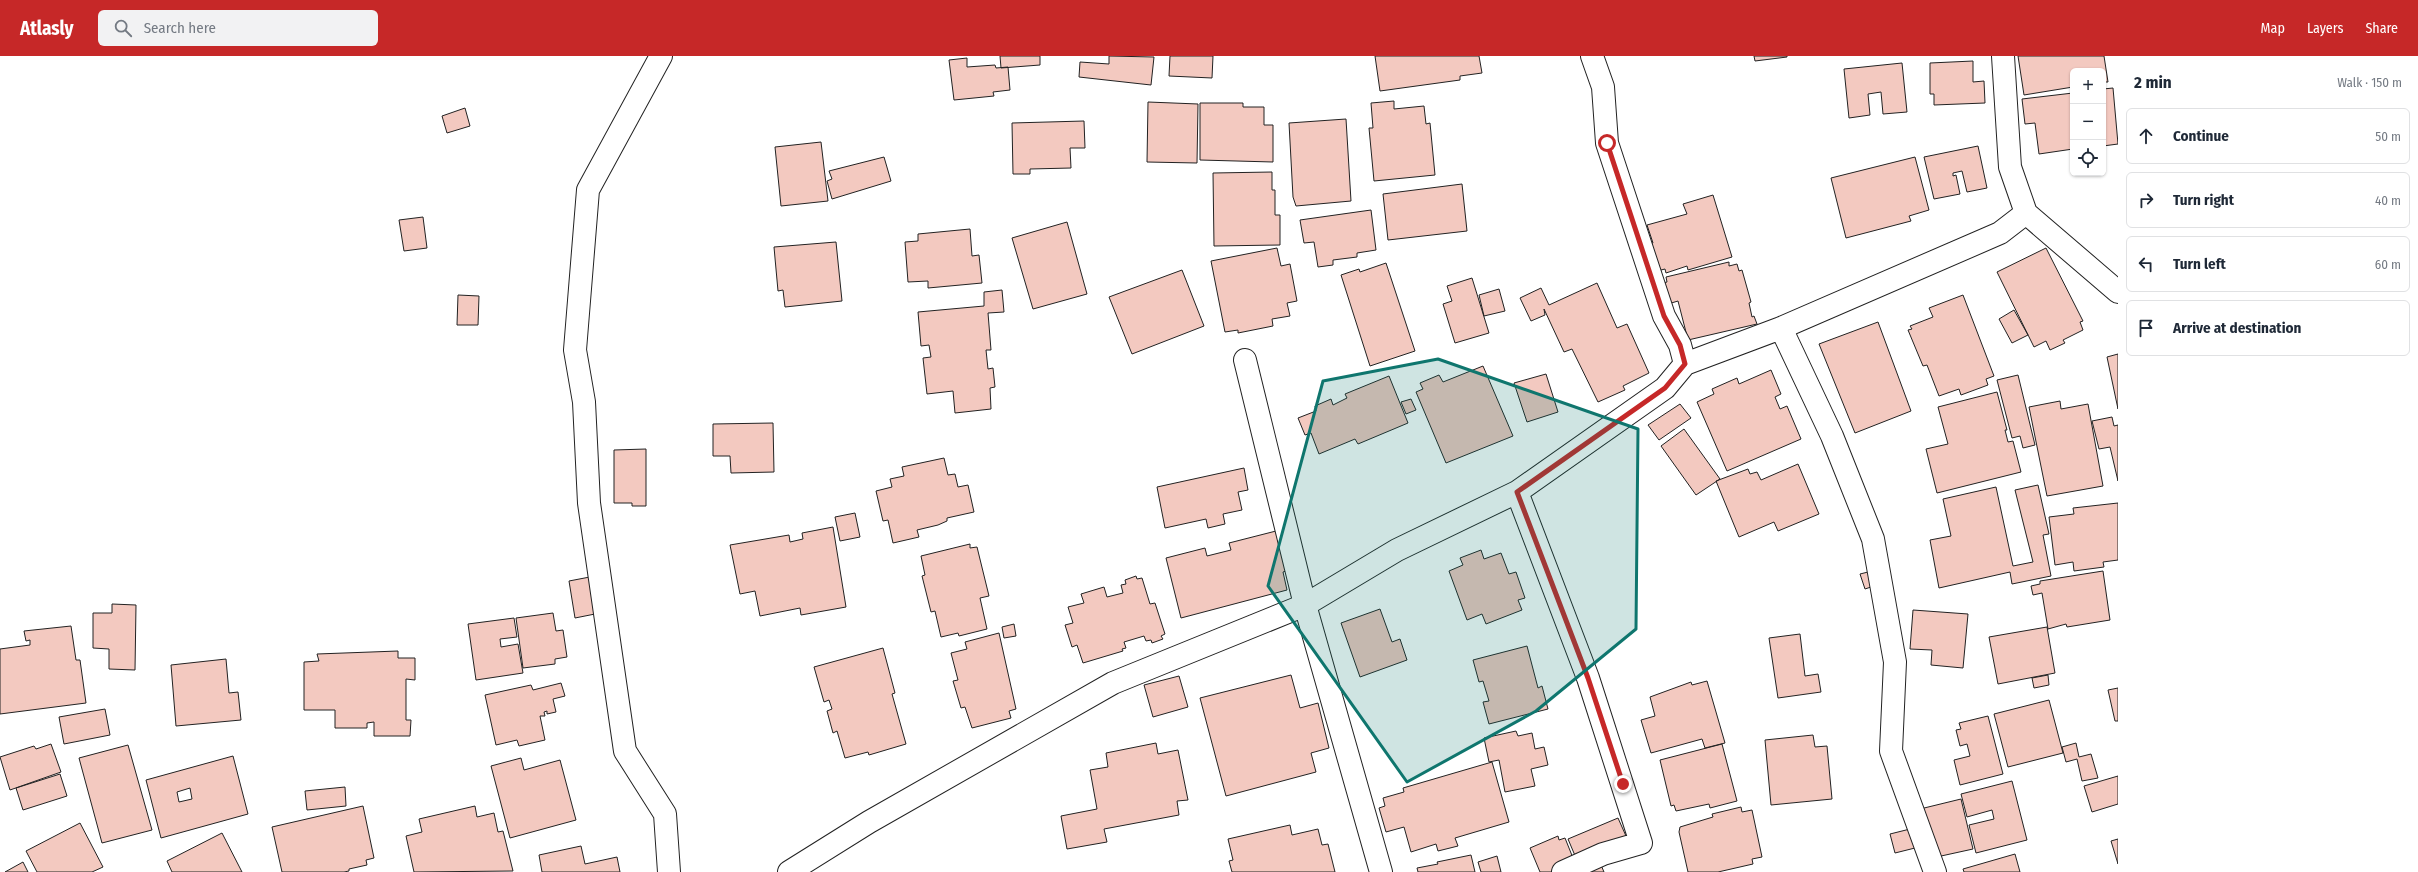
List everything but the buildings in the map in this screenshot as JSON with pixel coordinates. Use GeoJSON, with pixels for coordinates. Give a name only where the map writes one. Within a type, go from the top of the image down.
{"type":"FeatureCollection","features":[{"type":"Feature","properties":{"kind":"street"},"geometry":{"type":"LineString","coordinates":[[661,56],[588,190],[575,350],[584,402],[589,503],[625,751],[665,814],[669,872]]}},
{"type":"Feature","properties":{"kind":"street"},"geometry":{"type":"LineString","coordinates":[[1592,56],[1603,87],[1607,143],[1664,316],[1680,345],[1685,364]]}},
{"type":"Feature","properties":{"kind":"street"},"geometry":{"type":"LineString","coordinates":[[2003,56],[2010,167],[2026,213],[2118,292]]}},
{"type":"Feature","properties":{"kind":"street"},"geometry":{"type":"LineString","coordinates":[[789,872],[869,822],[1114,683],[1305,605],[1397,550],[1517,492],[1665,388],[1685,364],[1781,328],[2000,233],[2026,213]]}},
{"type":"Feature","properties":{"kind":"street"},"geometry":{"type":"LineString","coordinates":[[1781,328],[1832,436],[1873,539],[1895,662],[1891,751],[1934,872]]}},
{"type":"Feature","properties":{"kind":"street"},"geometry":{"type":"LineString","coordinates":[[1245,360],[1305,605],[1381,872]]}},
{"type":"Feature","properties":{"kind":"street"},"geometry":{"type":"LineString","coordinates":[[1517,492],[1588,678],[1641,843],[1603,854],[1563,872]]}},
{"type":"Feature","properties":{"kind":"highlighted area"},"geometry":{"type":"Polygon","coordinates":[[[1438,359],[1638,429],[1636,629],[1536,711],[1407,782],[1268,586],[1323,381],[1438,359]]]}},
{"type":"Feature","properties":{"kind":"route"},"geometry":{"type":"LineString","coordinates":[[1607,143],[1664,316],[1680,345],[1685,364],[1665,388],[1517,492],[1588,678],[1623,784]]}}]}
